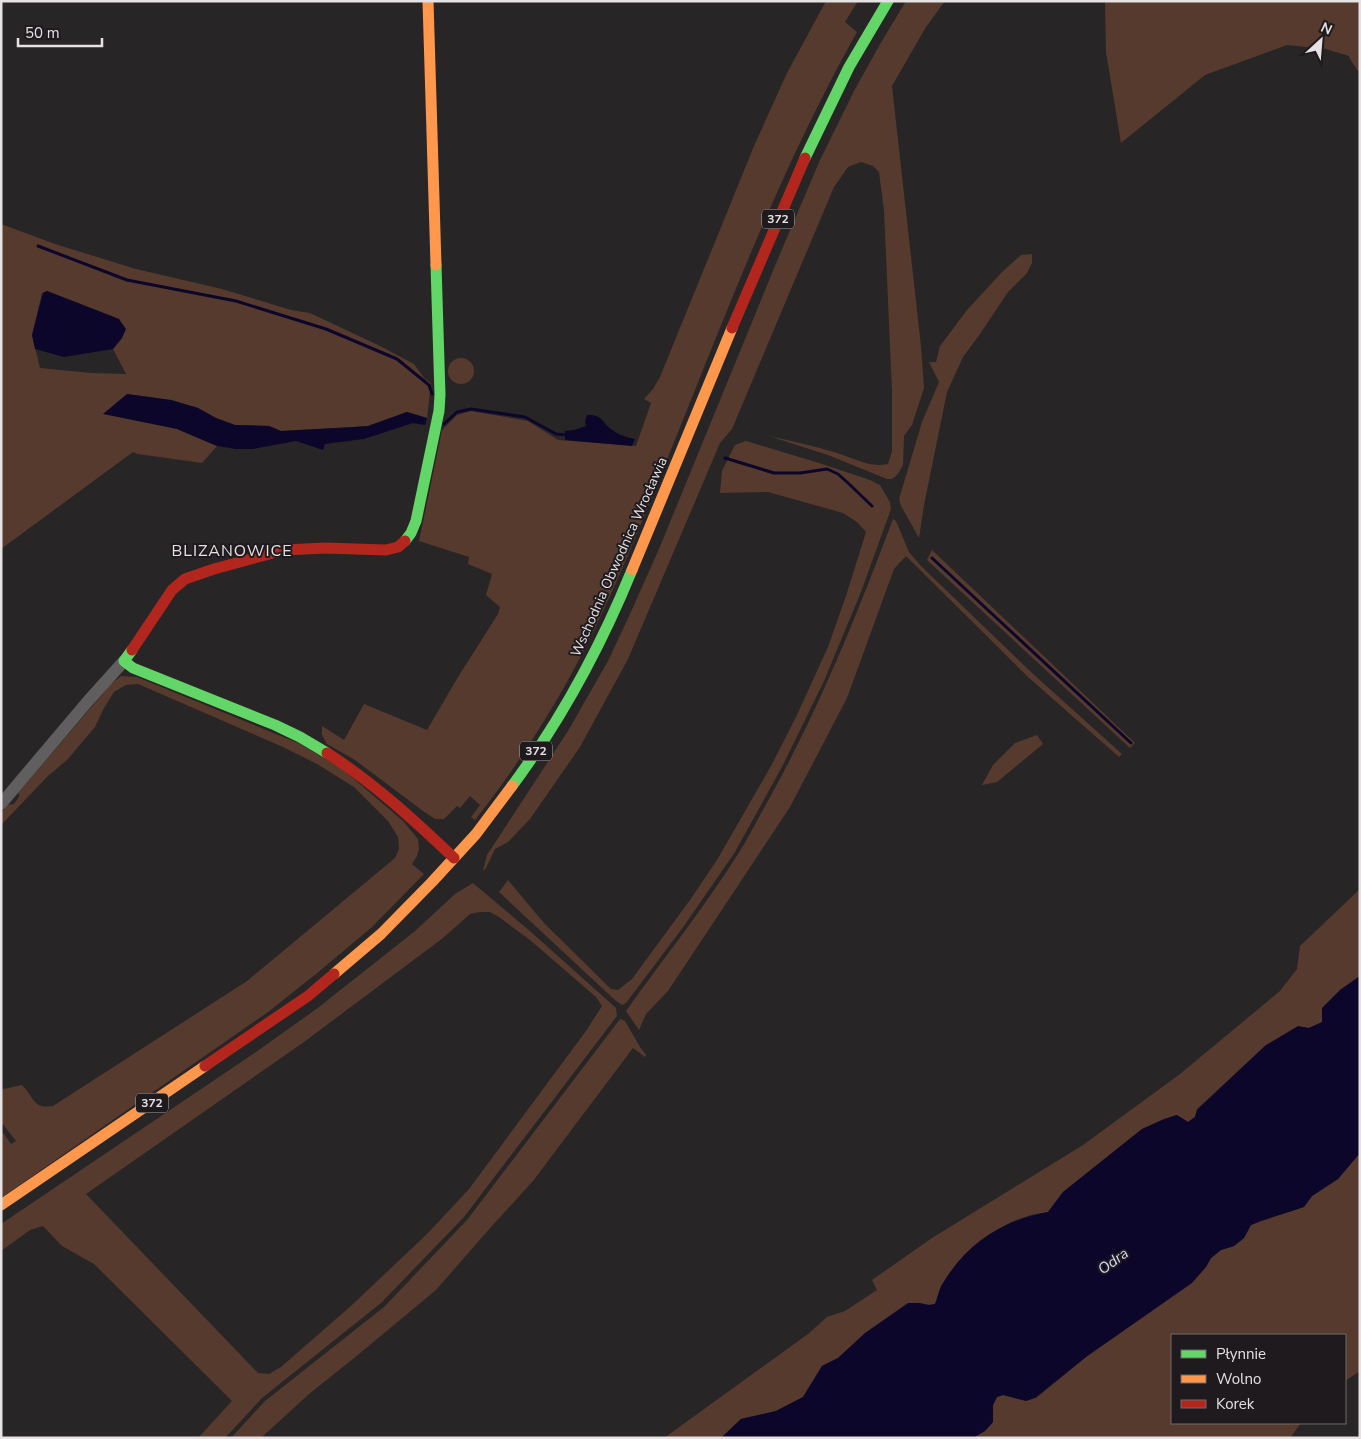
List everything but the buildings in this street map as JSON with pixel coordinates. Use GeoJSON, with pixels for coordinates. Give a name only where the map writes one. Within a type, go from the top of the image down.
{"type":"FeatureCollection","features":[{"type":"Feature","properties":{"kind":"main road"},"geometry":{"type":"LineString","coordinates":[[428,1],[440,395],[439,411],[416,521],[411,533],[402,544],[386,550],[325,548],[284,550],[185,579],[172,590],[124,661],[133,668],[273,724],[306,740],[334,757],[386,796],[454,858]]}},
{"type":"Feature","properties":{"kind":"main road","name":"Wschodnia Obwodnica Wrocławia"},"geometry":{"type":"LineString","coordinates":[[1,1205],[308,996],[380,934],[432,882],[482,826],[526,767],[586,669],[626,586],[796,176],[843,78],[888,1]]}},
{"type":"Feature","properties":{"kind":"street"},"geometry":{"type":"LineString","coordinates":[[1,804],[124,661]]}},
{"type":"Feature","properties":{"kind":"shaded area"},"geometry":{"type":"Polygon","coordinates":[[[826,1],[858,1],[845,22],[857,32],[809,124],[766,218],[643,519],[595,627],[578,662],[540,728],[509,775],[475,820],[471,817],[480,805],[470,796],[460,808],[457,806],[444,819],[435,819],[355,760],[327,744],[322,735],[322,726],[344,740],[364,704],[427,730],[498,614],[500,607],[486,595],[492,574],[468,564],[469,557],[419,541],[442,430],[457,415],[471,411],[528,421],[558,440],[636,446],[651,403],[644,399],[660,377],[754,146],[787,73],[826,1]]]}},
{"type":"Feature","properties":{"kind":"shaded area"},"geometry":{"type":"Polygon","coordinates":[[[906,1],[945,1],[926,27],[892,86],[924,388],[912,425],[904,436],[903,465],[898,474],[892,479],[887,479],[828,455],[769,436],[828,450],[868,464],[888,464],[892,451],[892,391],[884,210],[879,172],[873,166],[861,162],[848,167],[834,187],[732,429],[720,443],[628,659],[580,747],[530,819],[508,842],[495,849],[483,871],[487,855],[568,731],[608,661],[659,549],[820,160],[854,91],[906,1]]]}},
{"type":"Feature","properties":{"kind":"shaded area"},"geometry":{"type":"Polygon","coordinates":[[[1105,1],[1360,1],[1360,74],[1349,56],[1326,49],[1287,45],[1205,75],[1121,143],[1106,52],[1105,1]]]}},
{"type":"Feature","properties":{"kind":"shaded area"},"geometry":{"type":"Polygon","coordinates":[[[1,224],[55,244],[136,269],[222,289],[291,310],[310,313],[414,364],[424,378],[431,383],[427,418],[407,412],[368,426],[281,431],[269,426],[235,425],[216,418],[198,408],[171,400],[127,394],[149,422],[177,429],[217,446],[202,463],[133,452],[1,549],[1,224]],[[47,291],[42,293],[32,335],[40,368],[126,374],[113,349],[122,338],[119,319],[47,291]]]}},
{"type":"Feature","properties":{"kind":"shaded area"},"geometry":{"type":"Polygon","coordinates":[[[1032,254],[1032,263],[1027,273],[1008,292],[963,357],[947,392],[919,538],[899,499],[922,422],[939,382],[929,362],[936,362],[940,346],[967,310],[1003,271],[1021,255],[1032,254]]]}},
{"type":"Feature","properties":{"kind":"shaded area"},"geometry":{"type":"Polygon","coordinates":[[[461,358],[470,362],[474,371],[470,380],[461,384],[452,380],[448,371],[452,362],[461,358]]]}},
{"type":"Feature","properties":{"kind":"shaded area"},"geometry":{"type":"Polygon","coordinates":[[[746,441],[870,480],[880,485],[890,502],[891,509],[861,592],[824,681],[783,765],[735,852],[684,926],[626,1003],[622,1005],[499,892],[508,880],[544,923],[611,989],[618,990],[632,979],[690,900],[717,860],[771,766],[828,647],[866,532],[857,522],[843,513],[768,492],[720,493],[722,471],[735,445],[746,441]]]}},
{"type":"Feature","properties":{"kind":"shaded area"},"geometry":{"type":"Polygon","coordinates":[[[893,519],[896,521],[909,552],[921,566],[1032,673],[1122,754],[1119,757],[1028,677],[906,556],[894,569],[847,698],[790,807],[668,991],[646,1014],[639,1030],[626,1011],[725,874],[745,843],[783,773],[834,666],[865,593],[893,519]]]}},
{"type":"Feature","properties":{"kind":"shaded area"},"geometry":{"type":"Polygon","coordinates":[[[932,550],[1135,743],[1130,748],[927,560],[932,550]]]}},
{"type":"Feature","properties":{"kind":"shaded area"},"geometry":{"type":"Polygon","coordinates":[[[121,676],[137,677],[298,743],[340,767],[403,821],[418,839],[419,849],[412,864],[424,874],[372,927],[268,1012],[1,1198],[1,1130],[11,1144],[16,1141],[1,1122],[1,1088],[22,1085],[34,1102],[41,1106],[53,1106],[247,981],[395,858],[399,849],[398,837],[388,821],[354,787],[317,764],[283,747],[138,684],[126,685],[114,692],[95,727],[67,760],[47,777],[1,825],[1,813],[8,805],[14,804],[19,797],[19,792],[111,684],[121,676]]]}},
{"type":"Feature","properties":{"kind":"shaded area"},"geometry":{"type":"Polygon","coordinates":[[[1037,735],[1043,744],[997,782],[982,785],[993,765],[1015,743],[1037,735]]]}},
{"type":"Feature","properties":{"kind":"shaded area"},"geometry":{"type":"Polygon","coordinates":[[[473,883],[616,1008],[617,1016],[464,1217],[381,1303],[262,1398],[225,1438],[198,1438],[232,1401],[94,1264],[62,1246],[43,1226],[30,1230],[1,1251],[1,1224],[256,1052],[319,1007],[415,931],[455,894],[473,883]],[[490,912],[470,914],[443,938],[304,1042],[86,1194],[258,1373],[269,1374],[281,1367],[352,1305],[428,1233],[469,1189],[586,1031],[602,1006],[596,997],[530,940],[490,912]]]}},
{"type":"Feature","properties":{"kind":"shaded area"},"geometry":{"type":"Polygon","coordinates":[[[1360,889],[1360,976],[1340,990],[1323,1022],[1266,1045],[1197,1109],[1195,1117],[1188,1122],[1176,1115],[1142,1129],[1063,1192],[1048,1212],[1031,1215],[1011,1222],[988,1235],[941,1286],[935,1304],[919,1303],[865,1334],[838,1358],[822,1366],[803,1397],[776,1411],[741,1419],[721,1438],[664,1438],[808,1334],[827,1317],[845,1311],[877,1290],[872,1280],[932,1238],[1083,1145],[1180,1074],[1280,991],[1297,969],[1300,946],[1360,889]]]}},
{"type":"Feature","properties":{"kind":"shaded area"},"geometry":{"type":"Polygon","coordinates":[[[620,1019],[625,1021],[646,1055],[645,1057],[633,1048],[533,1181],[436,1290],[309,1394],[261,1438],[231,1438],[265,1401],[384,1307],[467,1220],[620,1019]]]}},
{"type":"Feature","properties":{"kind":"shaded area"},"geometry":{"type":"Polygon","coordinates":[[[1360,1153],[1360,1371],[1346,1380],[1346,1334],[1171,1334],[1171,1424],[1300,1424],[1290,1438],[973,1438],[985,1431],[993,1422],[993,1405],[997,1397],[1003,1395],[1036,1398],[1086,1357],[1206,1267],[1211,1258],[1221,1250],[1234,1246],[1244,1238],[1251,1225],[1304,1207],[1312,1196],[1338,1179],[1360,1153]]]}},
{"type":"Feature","properties":{"kind":"water"},"geometry":{"type":"Polygon","coordinates":[[[47,291],[119,319],[126,329],[122,338],[113,349],[64,357],[35,349],[32,335],[43,293],[47,291]]]}},
{"type":"Feature","properties":{"kind":"water"},"geometry":{"type":"Polygon","coordinates":[[[127,394],[171,400],[198,408],[216,418],[235,425],[269,426],[281,431],[368,426],[407,412],[427,418],[425,425],[413,423],[364,439],[325,444],[323,450],[296,441],[253,449],[236,449],[217,446],[177,429],[103,414],[127,394]]]}},
{"type":"Feature","properties":{"kind":"water"},"geometry":{"type":"Polygon","coordinates":[[[587,415],[599,417],[616,433],[635,439],[632,446],[565,440],[565,431],[586,426],[587,415]]]}},
{"type":"Feature","properties":{"kind":"water","name":"Odra"},"geometry":{"type":"Polygon","coordinates":[[[1360,976],[1360,1153],[1338,1179],[1312,1196],[1304,1207],[1251,1225],[1244,1238],[1234,1246],[1221,1250],[1211,1258],[1192,1283],[1086,1357],[1035,1398],[1026,1401],[1003,1395],[997,1397],[993,1405],[993,1422],[985,1431],[973,1438],[721,1438],[741,1419],[776,1411],[803,1397],[822,1366],[838,1358],[865,1333],[908,1303],[935,1304],[942,1285],[963,1256],[975,1245],[1001,1227],[1048,1212],[1063,1192],[1142,1129],[1177,1115],[1188,1122],[1195,1117],[1197,1110],[1266,1045],[1298,1026],[1309,1028],[1322,1022],[1322,1008],[1340,990],[1360,976]]]}},
{"type":"Feature","properties":{"kind":"waterway"},"geometry":{"type":"LineString","coordinates":[[38,246],[127,280],[236,301],[326,329],[397,359],[429,385],[432,394]]}},
{"type":"Feature","properties":{"kind":"waterway"},"geometry":{"type":"LineString","coordinates":[[444,424],[457,412],[471,409],[525,417],[556,434],[569,435]]}},
{"type":"Feature","properties":{"kind":"waterway"},"geometry":{"type":"LineString","coordinates":[[725,458],[774,473],[800,473],[827,469],[838,474],[872,506]]}},
{"type":"Feature","properties":{"kind":"waterway"},"geometry":{"type":"LineString","coordinates":[[932,558],[1131,743]]}},
{"type":"Feature","properties":{"kind":"traffic: fast"},"geometry":{"type":"LineString","coordinates":[[805,158],[849,67],[888,1]]}},
{"type":"Feature","properties":{"kind":"traffic: fast"},"geometry":{"type":"LineString","coordinates":[[405,541],[416,521],[439,411],[436,265]]}},
{"type":"Feature","properties":{"kind":"traffic: fast"},"geometry":{"type":"LineString","coordinates":[[512,786],[547,735],[579,682],[607,627],[632,570]]}},
{"type":"Feature","properties":{"kind":"traffic: fast"},"geometry":{"type":"LineString","coordinates":[[132,650],[124,661],[133,668],[275,725],[327,753]]}},
{"type":"Feature","properties":{"kind":"traffic: slow"},"geometry":{"type":"LineString","coordinates":[[428,1],[436,265]]}},
{"type":"Feature","properties":{"kind":"traffic: slow"},"geometry":{"type":"LineString","coordinates":[[632,570],[732,328]]}},
{"type":"Feature","properties":{"kind":"traffic: slow"},"geometry":{"type":"LineString","coordinates":[[334,974],[381,934],[432,882],[476,834],[512,786]]}},
{"type":"Feature","properties":{"kind":"traffic: slow"},"geometry":{"type":"LineString","coordinates":[[1,1205],[205,1066]]}},
{"type":"Feature","properties":{"kind":"traffic: jam"},"geometry":{"type":"LineString","coordinates":[[732,328],[805,158]]}},
{"type":"Feature","properties":{"kind":"traffic: jam"},"geometry":{"type":"LineString","coordinates":[[132,650],[172,590],[185,579],[284,550],[325,548],[386,550],[398,547],[405,541]]}},
{"type":"Feature","properties":{"kind":"traffic: jam"},"geometry":{"type":"LineString","coordinates":[[327,753],[377,789],[454,858]]}},
{"type":"Feature","properties":{"kind":"traffic: jam"},"geometry":{"type":"LineString","coordinates":[[205,1066],[308,996],[334,974]]}},
{"type":"Feature","properties":{"kind":"district","name":"BLIZANOWICE"},"geometry":{"type":"Point","coordinates":[232,551]}}]}
